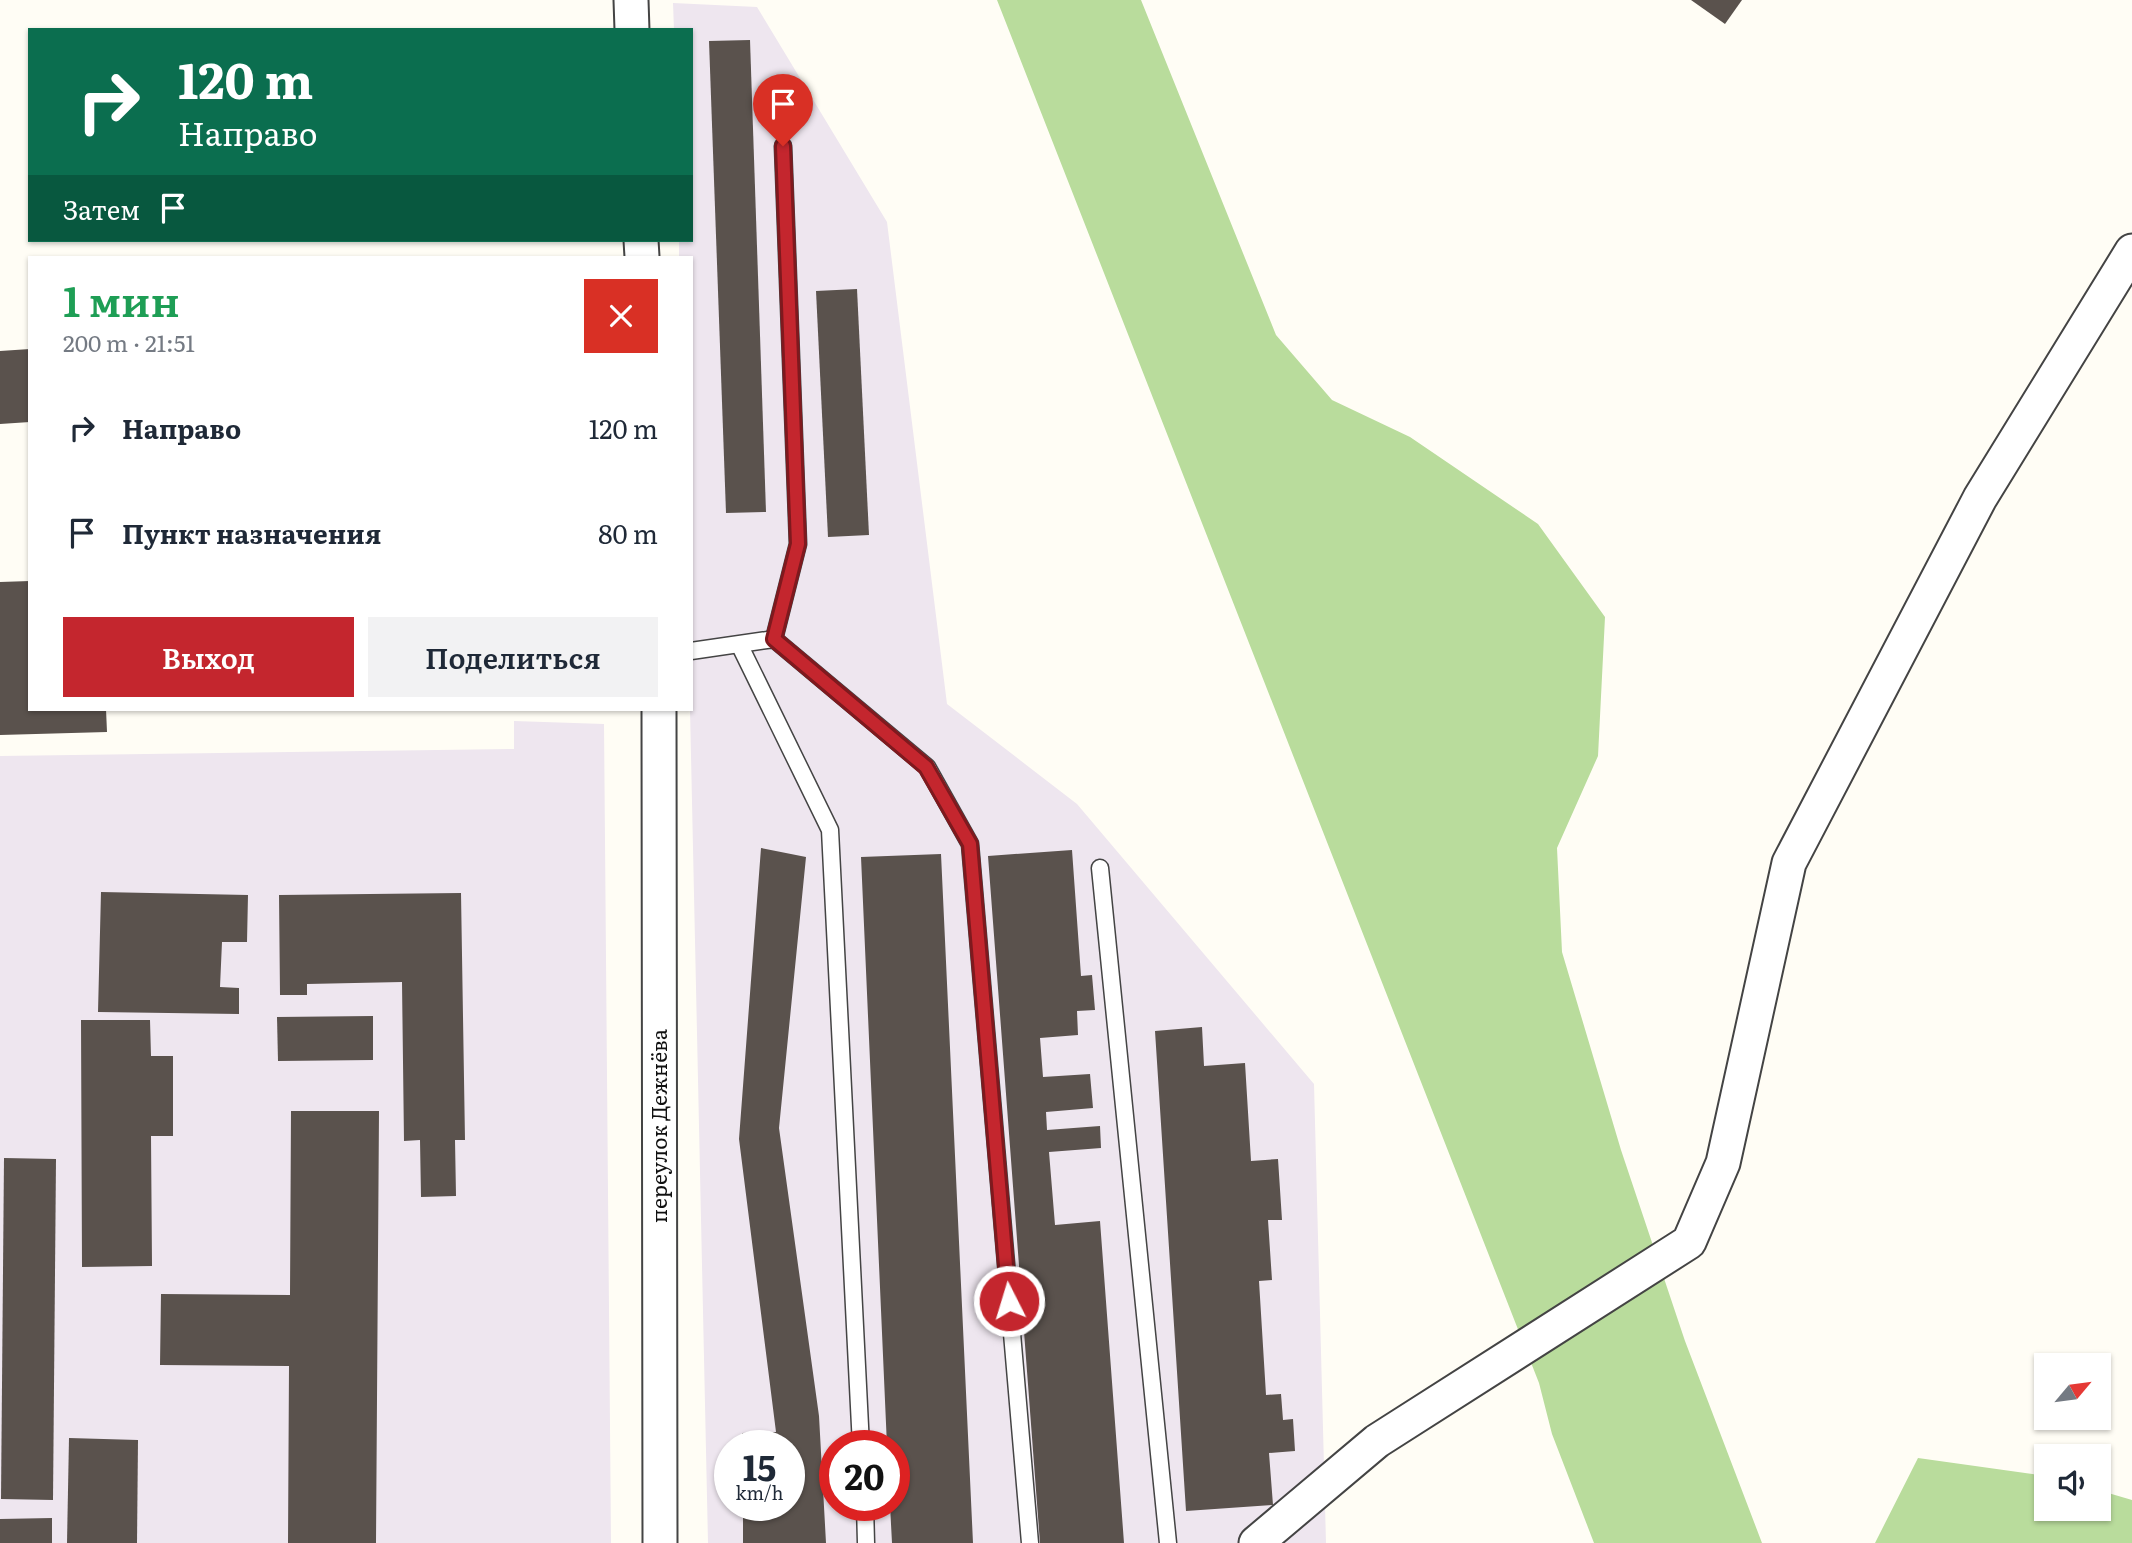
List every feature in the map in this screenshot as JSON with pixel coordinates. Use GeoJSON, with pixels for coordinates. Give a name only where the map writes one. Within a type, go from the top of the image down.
{"type":"FeatureCollection","features":[{"type":"Feature","properties":{"kind":"street"},"geometry":{"type":"LineString","coordinates":[[631,0],[632,28]]}},
{"type":"Feature","properties":{"kind":"street"},"geometry":{"type":"LineString","coordinates":[[1256,1543],[1377,1441],[1689,1242],[1723,1163],[1789,863],[1980,498],[2132,251]]}},
{"type":"Feature","properties":{"kind":"street","name":"переулок Дежнёва"},"geometry":{"type":"LineString","coordinates":[[659,711],[660,1543]]}},
{"type":"Feature","properties":{"kind":"lane"},"geometry":{"type":"LineString","coordinates":[[774,639],[798,544],[783,146]]}},
{"type":"Feature","properties":{"kind":"lane"},"geometry":{"type":"LineString","coordinates":[[693,651],[774,639]]}},
{"type":"Feature","properties":{"kind":"lane"},"geometry":{"type":"LineString","coordinates":[[774,639],[926,767],[970,844],[1030,1543]]}},
{"type":"Feature","properties":{"kind":"lane"},"geometry":{"type":"LineString","coordinates":[[740,646],[830,830],[861,1430]]}},
{"type":"Feature","properties":{"kind":"lane"},"geometry":{"type":"LineString","coordinates":[[1100,868],[1168,1543]]}},
{"type":"Feature","properties":{"kind":"lane"},"geometry":{"type":"LineString","coordinates":[[865,1521],[866,1543]]}},
{"type":"Feature","properties":{"kind":"shaded area"},"geometry":{"type":"Polygon","coordinates":[[[673,3],[757,7],[887,222],[947,704],[1077,804],[1314,1084],[1326,1543],[708,1543],[690,711],[693,711],[693,256],[679,256],[679,242],[693,242],[693,28],[674,28],[673,3]]]}},
{"type":"Feature","properties":{"kind":"shaded area"},"geometry":{"type":"Polygon","coordinates":[[[514,721],[604,724],[611,1543],[0,1543],[0,756],[514,749],[514,721]]]}},
{"type":"Feature","properties":{"kind":"green space"},"geometry":{"type":"Polygon","coordinates":[[[997,0],[1141,0],[1276,335],[1332,400],[1410,437],[1538,524],[1605,617],[1598,756],[1557,848],[1562,952],[1621,1150],[1685,1341],[1762,1543],[1594,1543],[1552,1434],[1539,1383],[997,0]]]}},
{"type":"Feature","properties":{"kind":"green space"},"geometry":{"type":"Polygon","coordinates":[[[1918,1458],[2034,1474],[2034,1521],[2111,1521],[2111,1494],[2132,1500],[2132,1543],[1875,1543],[1918,1458]]]}},
{"type":"Feature","properties":{"kind":"building"},"geometry":{"type":"Polygon","coordinates":[[[1691,0],[1742,0],[1725,24],[1691,0]]]}},
{"type":"Feature","properties":{"kind":"building"},"geometry":{"type":"Polygon","coordinates":[[[750,40],[766,512],[726,513],[709,41],[750,40]]]}},
{"type":"Feature","properties":{"kind":"building"},"geometry":{"type":"Polygon","coordinates":[[[857,289],[869,535],[828,537],[816,291],[857,289]]]}},
{"type":"Feature","properties":{"kind":"building"},"geometry":{"type":"Polygon","coordinates":[[[28,349],[28,422],[0,424],[0,351],[28,349]]]}},
{"type":"Feature","properties":{"kind":"building"},"geometry":{"type":"Polygon","coordinates":[[[28,581],[28,711],[106,711],[107,732],[0,735],[0,582],[28,581]]]}},
{"type":"Feature","properties":{"kind":"building"},"geometry":{"type":"Polygon","coordinates":[[[761,848],[806,857],[779,1128],[819,1416],[819,1521],[825,1521],[826,1543],[743,1543],[743,1521],[805,1521],[805,1430],[776,1430],[739,1139],[761,848]]]}},
{"type":"Feature","properties":{"kind":"building"},"geometry":{"type":"Polygon","coordinates":[[[1072,850],[1081,976],[1092,975],[1095,1010],[1077,1011],[1078,1035],[1040,1038],[1043,1077],[1090,1074],[1093,1108],[1046,1112],[1047,1130],[1100,1126],[1101,1148],[1049,1152],[1055,1225],[1100,1221],[1124,1543],[1040,1543],[988,856],[1072,850]]]}},
{"type":"Feature","properties":{"kind":"building"},"geometry":{"type":"Polygon","coordinates":[[[941,854],[973,1543],[892,1543],[891,1521],[910,1521],[910,1430],[886,1430],[861,857],[941,854]]]}},
{"type":"Feature","properties":{"kind":"building"},"geometry":{"type":"Polygon","coordinates":[[[101,892],[248,895],[247,942],[222,942],[220,987],[239,988],[239,1014],[98,1012],[101,892]]]}},
{"type":"Feature","properties":{"kind":"building"},"geometry":{"type":"Polygon","coordinates":[[[461,893],[465,1140],[455,1140],[456,1196],[421,1197],[420,1140],[404,1141],[402,982],[307,984],[307,995],[280,995],[279,895],[461,893]]]}},
{"type":"Feature","properties":{"kind":"building"},"geometry":{"type":"Polygon","coordinates":[[[373,1016],[373,1060],[278,1061],[277,1017],[373,1016]]]}},
{"type":"Feature","properties":{"kind":"building"},"geometry":{"type":"Polygon","coordinates":[[[81,1020],[150,1020],[151,1056],[173,1056],[173,1136],[151,1136],[152,1266],[82,1267],[81,1020]]]}},
{"type":"Feature","properties":{"kind":"building"},"geometry":{"type":"Polygon","coordinates":[[[1202,1027],[1204,1066],[1245,1063],[1251,1161],[1278,1159],[1282,1220],[1268,1220],[1272,1280],[1259,1281],[1266,1395],[1281,1394],[1283,1420],[1293,1419],[1295,1451],[1269,1453],[1273,1505],[1186,1511],[1155,1031],[1202,1027]]]}},
{"type":"Feature","properties":{"kind":"building"},"geometry":{"type":"Polygon","coordinates":[[[291,1111],[379,1111],[376,1543],[288,1543],[289,1366],[160,1365],[161,1294],[290,1295],[291,1111]]]}},
{"type":"Feature","properties":{"kind":"building"},"geometry":{"type":"Polygon","coordinates":[[[4,1158],[56,1159],[53,1500],[1,1499],[4,1158]]]}},
{"type":"Feature","properties":{"kind":"building"},"geometry":{"type":"Polygon","coordinates":[[[69,1438],[138,1440],[137,1543],[67,1543],[69,1438]]]}},
{"type":"Feature","properties":{"kind":"building"},"geometry":{"type":"Polygon","coordinates":[[[52,1518],[52,1543],[0,1543],[0,1519],[52,1518]]]}},
{"type":"Feature","properties":{"kind":"route"},"geometry":{"type":"LineString","coordinates":[[783,146],[798,544],[774,639],[926,767],[970,844],[1009,1301]]}}]}
